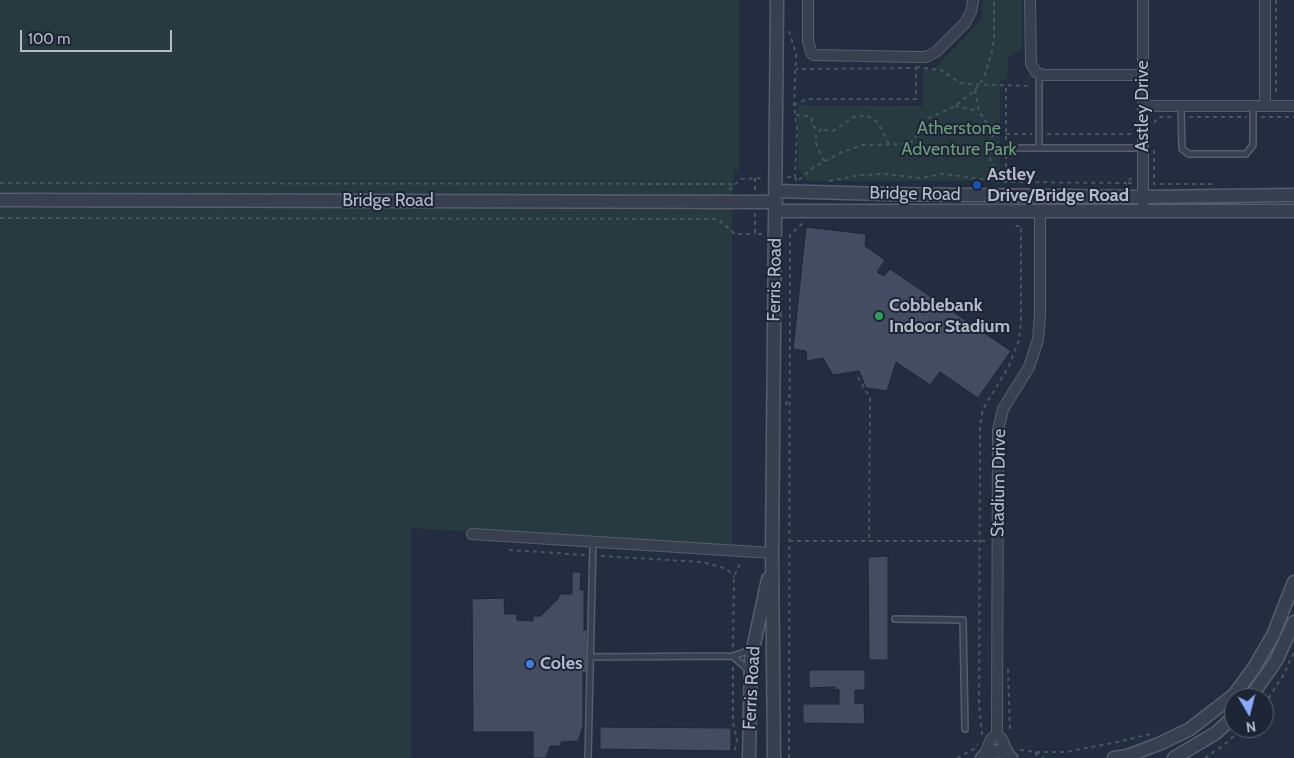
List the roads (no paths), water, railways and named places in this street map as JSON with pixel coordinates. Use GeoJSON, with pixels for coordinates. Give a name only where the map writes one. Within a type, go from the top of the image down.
{"type":"FeatureCollection","features":[{"type":"Feature","properties":{"kind":"street","name":"Ferris Road"},"geometry":{"type":"LineString","coordinates":[[774,758],[772,557],[777,0]]}},
{"type":"Feature","properties":{"kind":"street"},"geometry":{"type":"LineString","coordinates":[[808,0],[808,41],[813,55],[917,57],[926,57],[936,52],[966,23],[971,12],[973,0]]}},
{"type":"Feature","properties":{"kind":"street"},"geometry":{"type":"LineString","coordinates":[[1030,0],[1031,64],[1036,72],[1143,75]]}},
{"type":"Feature","properties":{"kind":"street","name":"Astley Drive"},"geometry":{"type":"LineString","coordinates":[[1143,0],[1143,211]]}},
{"type":"Feature","properties":{"kind":"street"},"geometry":{"type":"LineString","coordinates":[[1265,0],[1265,106]]}},
{"type":"Feature","properties":{"kind":"street"},"geometry":{"type":"LineString","coordinates":[[1143,106],[1294,106]]}},
{"type":"Feature","properties":{"kind":"street","name":"Bridge Road"},"geometry":{"type":"LineString","coordinates":[[0,200],[755,202],[883,194],[1143,197],[1294,195]]}},
{"type":"Feature","properties":{"kind":"street","name":"Bridge Road"},"geometry":{"type":"LineString","coordinates":[[776,201],[1040,211],[1294,211]]}},
{"type":"Feature","properties":{"kind":"street","name":"Stadium Drive"},"geometry":{"type":"LineString","coordinates":[[1010,757],[1002,739],[997,734],[998,430],[1003,409],[1029,367],[1038,340],[1040,315],[1040,211]]}},
{"type":"Feature","properties":{"kind":"street"},"geometry":{"type":"LineString","coordinates":[[472,534],[746,552],[772,557]]}},
{"type":"Feature","properties":{"kind":"street","name":"Ferris Road"},"geometry":{"type":"LineString","coordinates":[[749,758],[753,649],[772,557]]}},
{"type":"Feature","properties":{"kind":"street"},"geometry":{"type":"LineString","coordinates":[[1114,758],[1127,756],[1162,743],[1184,732],[1234,695],[1254,668],[1289,609],[1294,582]]}},
{"type":"Feature","properties":{"kind":"street"},"geometry":{"type":"LineString","coordinates":[[1257,688],[1276,661],[1294,622]]}},
{"type":"Feature","properties":{"kind":"street"},"geometry":{"type":"LineString","coordinates":[[1174,758],[1196,747],[1224,725]]}},
{"type":"Feature","properties":{"kind":"street"},"geometry":{"type":"LineString","coordinates":[[1184,732],[1196,747]]}},
{"type":"Feature","properties":{"kind":"street"},"geometry":{"type":"LineString","coordinates":[[983,757],[991,739],[997,734]]}},
{"type":"Feature","properties":{"kind":"street"},"geometry":{"type":"LineString","coordinates":[[983,757],[994,751],[1004,752],[1010,757]]}},
{"type":"Feature","properties":{"kind":"lane"},"geometry":{"type":"LineString","coordinates":[[1039,148],[1040,73]]}},
{"type":"Feature","properties":{"kind":"lane"},"geometry":{"type":"LineString","coordinates":[[1181,106],[1182,149],[1189,154],[1246,154],[1253,145],[1253,106]]}},
{"type":"Feature","properties":{"kind":"lane"},"geometry":{"type":"LineString","coordinates":[[1006,148],[1143,148]]}},
{"type":"Feature","properties":{"kind":"lane"},"geometry":{"type":"LineString","coordinates":[[588,758],[593,542]]}},
{"type":"Feature","properties":{"kind":"lane"},"geometry":{"type":"LineString","coordinates":[[896,620],[963,620],[965,729]]}},
{"type":"Feature","properties":{"kind":"lane"},"geometry":{"type":"LineString","coordinates":[[590,657],[733,656],[753,649]]}},
{"type":"Feature","properties":{"kind":"lane"},"geometry":{"type":"LineString","coordinates":[[733,656],[751,673]]}},
{"type":"Feature","properties":{"kind":"place","name":"Astley Drive/Bridge Road"},"geometry":{"type":"Point","coordinates":[977,185]}},
{"type":"Feature","properties":{"kind":"place","name":"Cobblebank Indoor Stadium"},"geometry":{"type":"Point","coordinates":[879,316]}},
{"type":"Feature","properties":{"kind":"place","name":"Coles"},"geometry":{"type":"Point","coordinates":[530,664]}},
{"type":"Feature","properties":{"kind":"park label","name":"Atherstone Adventure Park"},"geometry":{"type":"Point","coordinates":[959,139]}}]}
